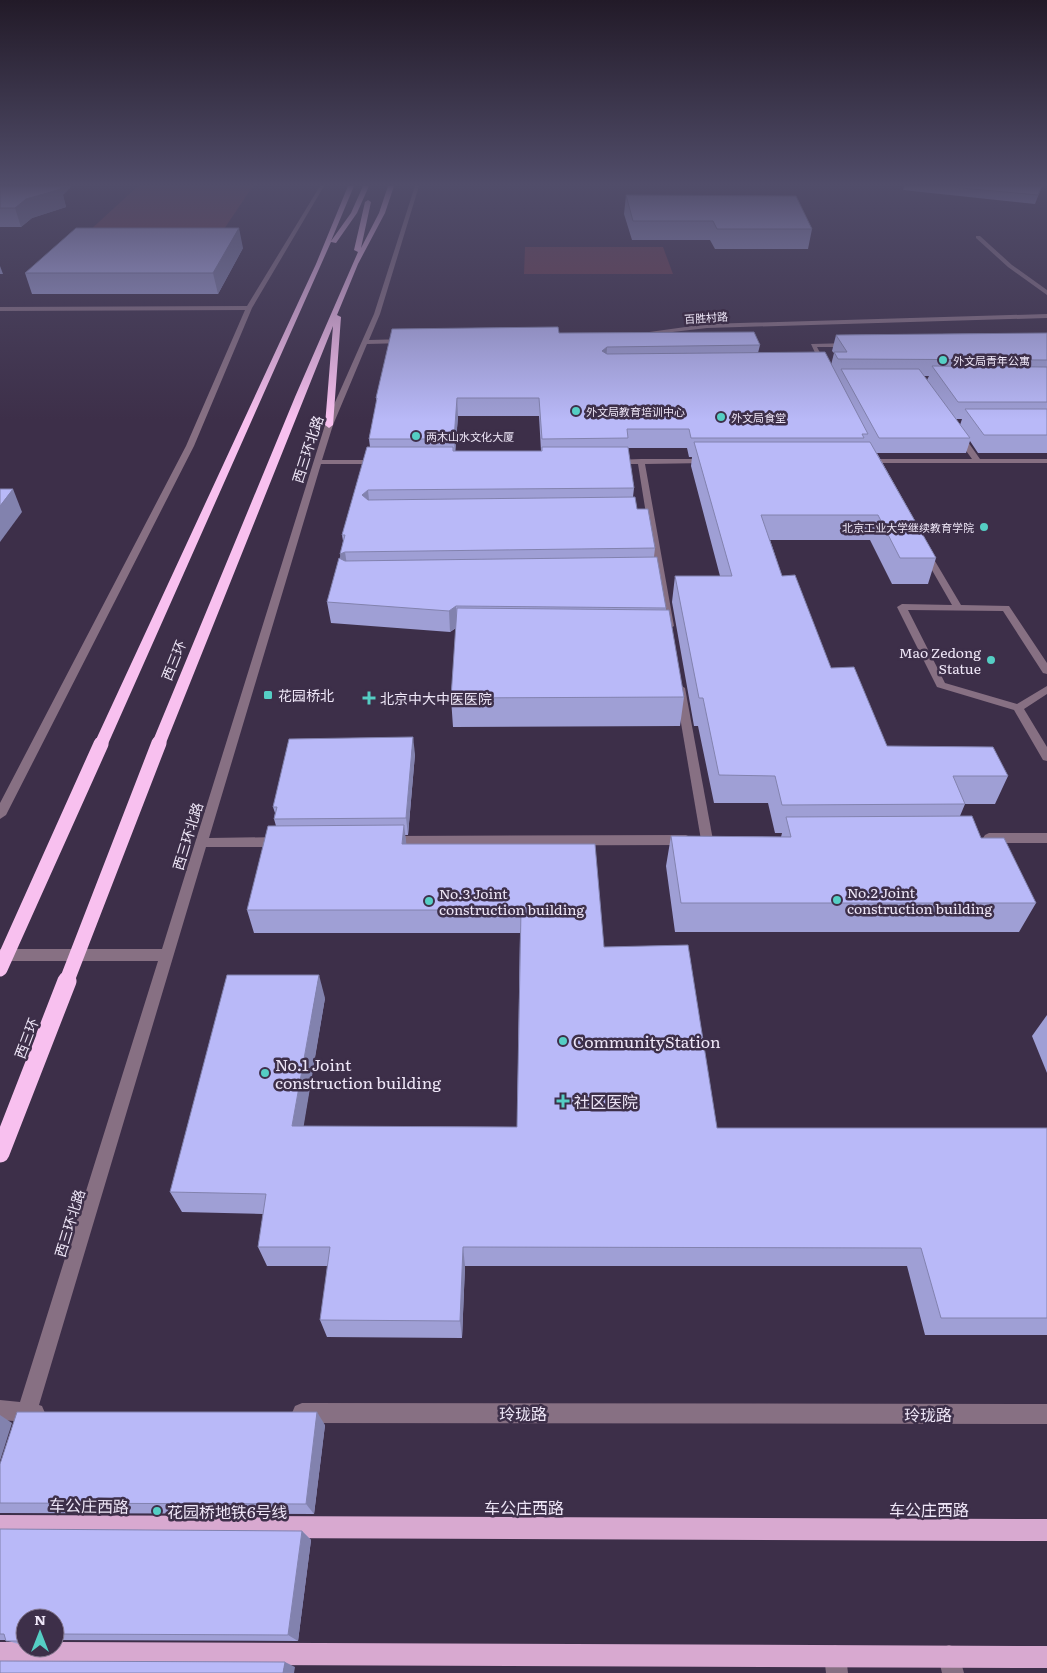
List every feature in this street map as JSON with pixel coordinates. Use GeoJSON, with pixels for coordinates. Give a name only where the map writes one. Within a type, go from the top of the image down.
{"type":"FeatureCollection","features":[{"type":"Feature","properties":{"kind":"highway"},"geometry":{"type":"LineString","coordinates":[[0,969],[319,264]]}},
{"type":"Feature","properties":{"kind":"highway","name":"西三环"},"geometry":{"type":"LineString","coordinates":[[0,1153],[158,743],[355,264]]}},
{"type":"Feature","properties":{"kind":"highway"},"geometry":{"type":"LineString","coordinates":[[329,425],[338,304]]}},
{"type":"Feature","properties":{"kind":"main road","name":"车公庄西路"},"geometry":{"type":"LineString","coordinates":[[0,1526],[1047,1530]]}},
{"type":"Feature","properties":{"kind":"main road"},"geometry":{"type":"LineString","coordinates":[[0,1653],[836,1665],[951,1665],[1047,1656]]}},
{"type":"Feature","properties":{"kind":"street"},"geometry":{"type":"LineString","coordinates":[[0,815],[190,446],[249,308],[275,264]]}},
{"type":"Feature","properties":{"kind":"street","name":"西三环北路"},"geometry":{"type":"LineString","coordinates":[[18,1439],[317,462],[329,425],[377,314],[393,264]]}},
{"type":"Feature","properties":{"kind":"street"},"geometry":{"type":"LineString","coordinates":[[1008,264],[1047,293]]}},
{"type":"Feature","properties":{"kind":"street"},"geometry":{"type":"LineString","coordinates":[[0,309],[249,308]]}},
{"type":"Feature","properties":{"kind":"street","name":"百胜村路"},"geometry":{"type":"LineString","coordinates":[[634,335],[707,326],[1047,316]]}},
{"type":"Feature","properties":{"kind":"street"},"geometry":{"type":"LineString","coordinates":[[366,342],[416,341]]}},
{"type":"Feature","properties":{"kind":"street"},"geometry":{"type":"LineString","coordinates":[[814,366],[826,369],[813,345],[862,345]]}},
{"type":"Feature","properties":{"kind":"street"},"geometry":{"type":"LineString","coordinates":[[956,430],[978,461]]}},
{"type":"Feature","properties":{"kind":"street"},"geometry":{"type":"LineString","coordinates":[[602,462],[718,461]]}},
{"type":"Feature","properties":{"kind":"street"},"geometry":{"type":"LineString","coordinates":[[854,461],[1047,461]]}},
{"type":"Feature","properties":{"kind":"street"},"geometry":{"type":"LineString","coordinates":[[317,462],[388,462]]}},
{"type":"Feature","properties":{"kind":"street"},"geometry":{"type":"LineString","coordinates":[[641,462],[644,512],[655,573],[670,634],[661,634]]}},
{"type":"Feature","properties":{"kind":"street"},"geometry":{"type":"LineString","coordinates":[[920,542],[958,607]]}},
{"type":"Feature","properties":{"kind":"street"},"geometry":{"type":"LineString","coordinates":[[1047,671],[1006,608],[902,607],[941,685],[1018,708],[1047,757]]}},
{"type":"Feature","properties":{"kind":"street"},"geometry":{"type":"LineString","coordinates":[[377,842],[711,840],[677,673]]}},
{"type":"Feature","properties":{"kind":"street"},"geometry":{"type":"LineString","coordinates":[[1018,708],[1047,689]]}},
{"type":"Feature","properties":{"kind":"street"},"geometry":{"type":"LineString","coordinates":[[979,838],[1047,838]]}},
{"type":"Feature","properties":{"kind":"street"},"geometry":{"type":"LineString","coordinates":[[201,842],[289,842]]}},
{"type":"Feature","properties":{"kind":"street"},"geometry":{"type":"LineString","coordinates":[[0,955],[167,955]]}},
{"type":"Feature","properties":{"kind":"street"},"geometry":{"type":"LineString","coordinates":[[0,1410],[52,1412]]}},
{"type":"Feature","properties":{"kind":"street","name":"玲珑路"},"geometry":{"type":"LineString","coordinates":[[283,1413],[1047,1414]]}},
{"type":"Feature","properties":{"kind":"shaded area"},"geometry":{"type":"Polygon","coordinates":[[[524,264],[669,264],[673,274],[524,274],[524,264]]]}},
{"type":"Feature","properties":{"kind":"building"},"geometry":{"type":"Polygon","coordinates":[[[35,264],[218,264],[213,273],[25,273],[35,264]]]}},
{"type":"Feature","properties":{"kind":"building"},"geometry":{"type":"Polygon","coordinates":[[[558,327],[559,333],[754,332],[760,345],[607,347],[602,351],[607,354],[825,352],[868,434],[862,434],[864,438],[691,438],[689,429],[627,429],[628,438],[542,439],[539,398],[457,398],[454,439],[369,439],[376,398],[392,329],[558,327]]]}},
{"type":"Feature","properties":{"kind":"building"},"geometry":{"type":"Polygon","coordinates":[[[1047,333],[1047,360],[838,359],[834,352],[847,352],[836,335],[1047,333]]]}},
{"type":"Feature","properties":{"kind":"building"},"geometry":{"type":"Polygon","coordinates":[[[932,366],[1047,367],[1047,402],[958,402],[932,366]]]}},
{"type":"Feature","properties":{"kind":"building"},"geometry":{"type":"Polygon","coordinates":[[[841,369],[919,369],[970,438],[879,438],[841,369]]]}},
{"type":"Feature","properties":{"kind":"building"},"geometry":{"type":"Polygon","coordinates":[[[965,409],[1047,409],[1047,435],[984,435],[965,409]]]}},
{"type":"Feature","properties":{"kind":"building"},"geometry":{"type":"Polygon","coordinates":[[[694,442],[870,442],[936,558],[900,558],[878,515],[761,515],[782,576],[795,575],[831,668],[854,667],[887,746],[993,747],[1008,776],[953,776],[965,804],[782,805],[775,776],[719,775],[703,698],[699,698],[675,576],[732,576],[694,442]]]}},
{"type":"Feature","properties":{"kind":"building"},"geometry":{"type":"Polygon","coordinates":[[[367,447],[453,447],[453,451],[542,451],[542,447],[628,447],[634,488],[368,490],[362,495],[368,500],[635,497],[637,509],[648,509],[655,548],[345,552],[340,554],[345,535],[342,535],[367,447]]]}},
{"type":"Feature","properties":{"kind":"building"},"geometry":{"type":"Polygon","coordinates":[[[0,489],[13,489],[0,506],[0,489]]]}},
{"type":"Feature","properties":{"kind":"building"},"geometry":{"type":"Polygon","coordinates":[[[657,557],[666,608],[456,606],[449,611],[327,602],[339,558],[345,561],[657,557]]]}},
{"type":"Feature","properties":{"kind":"building"},"geometry":{"type":"Polygon","coordinates":[[[457,608],[669,610],[684,697],[451,698],[457,608]]]}},
{"type":"Feature","properties":{"kind":"building"},"geometry":{"type":"Polygon","coordinates":[[[413,737],[406,818],[274,819],[277,807],[273,807],[289,739],[413,737]]]}},
{"type":"Feature","properties":{"kind":"building"},"geometry":{"type":"Polygon","coordinates":[[[972,816],[981,838],[1004,838],[1036,903],[681,903],[671,836],[791,837],[786,817],[972,816]]]}},
{"type":"Feature","properties":{"kind":"building"},"geometry":{"type":"Polygon","coordinates":[[[404,825],[402,844],[595,844],[604,947],[688,945],[717,1128],[1047,1128],[1047,1318],[941,1318],[921,1248],[463,1247],[460,1321],[320,1320],[330,1247],[258,1247],[266,1194],[170,1192],[227,975],[319,975],[292,1126],[517,1127],[521,910],[247,910],[268,826],[404,825]]]}},
{"type":"Feature","properties":{"kind":"building"},"geometry":{"type":"Polygon","coordinates":[[[17,1412],[317,1412],[306,1504],[0,1503],[0,1464],[17,1412]]]}},
{"type":"Feature","properties":{"kind":"building"},"geometry":{"type":"Polygon","coordinates":[[[0,1529],[302,1531],[288,1635],[65,1634],[65,1608],[15,1608],[15,1641],[6,1641],[4,1634],[0,1634],[0,1529]]]}},
{"type":"Feature","properties":{"kind":"building"},"geometry":{"type":"Polygon","coordinates":[[[0,1661],[285,1662],[283,1673],[0,1673],[0,1661]]]}},
{"type":"Feature","properties":{"kind":"place","name":"外文局青年公寓"},"geometry":{"type":"Point","coordinates":[943,360]}},
{"type":"Feature","properties":{"kind":"place","name":"外文局教育培训中心"},"geometry":{"type":"Point","coordinates":[576,411]}},
{"type":"Feature","properties":{"kind":"place","name":"外文局食堂"},"geometry":{"type":"Point","coordinates":[721,417]}},
{"type":"Feature","properties":{"kind":"place","name":"两木山水文化大厦"},"geometry":{"type":"Point","coordinates":[416,436]}},
{"type":"Feature","properties":{"kind":"place","name":"北京工业大学继续教育学院"},"geometry":{"type":"Point","coordinates":[984,527]}},
{"type":"Feature","properties":{"kind":"place","name":"Mao Zedong Statue"},"geometry":{"type":"Point","coordinates":[991,660]}},
{"type":"Feature","properties":{"kind":"place","name":"花园桥北"},"geometry":{"type":"Point","coordinates":[268,695]}},
{"type":"Feature","properties":{"kind":"place","name":"北京中大中医医院"},"geometry":{"type":"Point","coordinates":[369,698]}},
{"type":"Feature","properties":{"kind":"place","name":"No.2 Joint construction building"},"geometry":{"type":"Point","coordinates":[837,900]}},
{"type":"Feature","properties":{"kind":"place","name":"No.3 Joint construction building"},"geometry":{"type":"Point","coordinates":[429,901]}},
{"type":"Feature","properties":{"kind":"place","name":"CommunityStation"},"geometry":{"type":"Point","coordinates":[563,1041]}},
{"type":"Feature","properties":{"kind":"place","name":"No.1 Joint construction building"},"geometry":{"type":"Point","coordinates":[265,1073]}},
{"type":"Feature","properties":{"kind":"place","name":"社区医院"},"geometry":{"type":"Point","coordinates":[563,1101]}},
{"type":"Feature","properties":{"kind":"place","name":"花园桥地铁6号线"},"geometry":{"type":"Point","coordinates":[157,1511]}}]}
